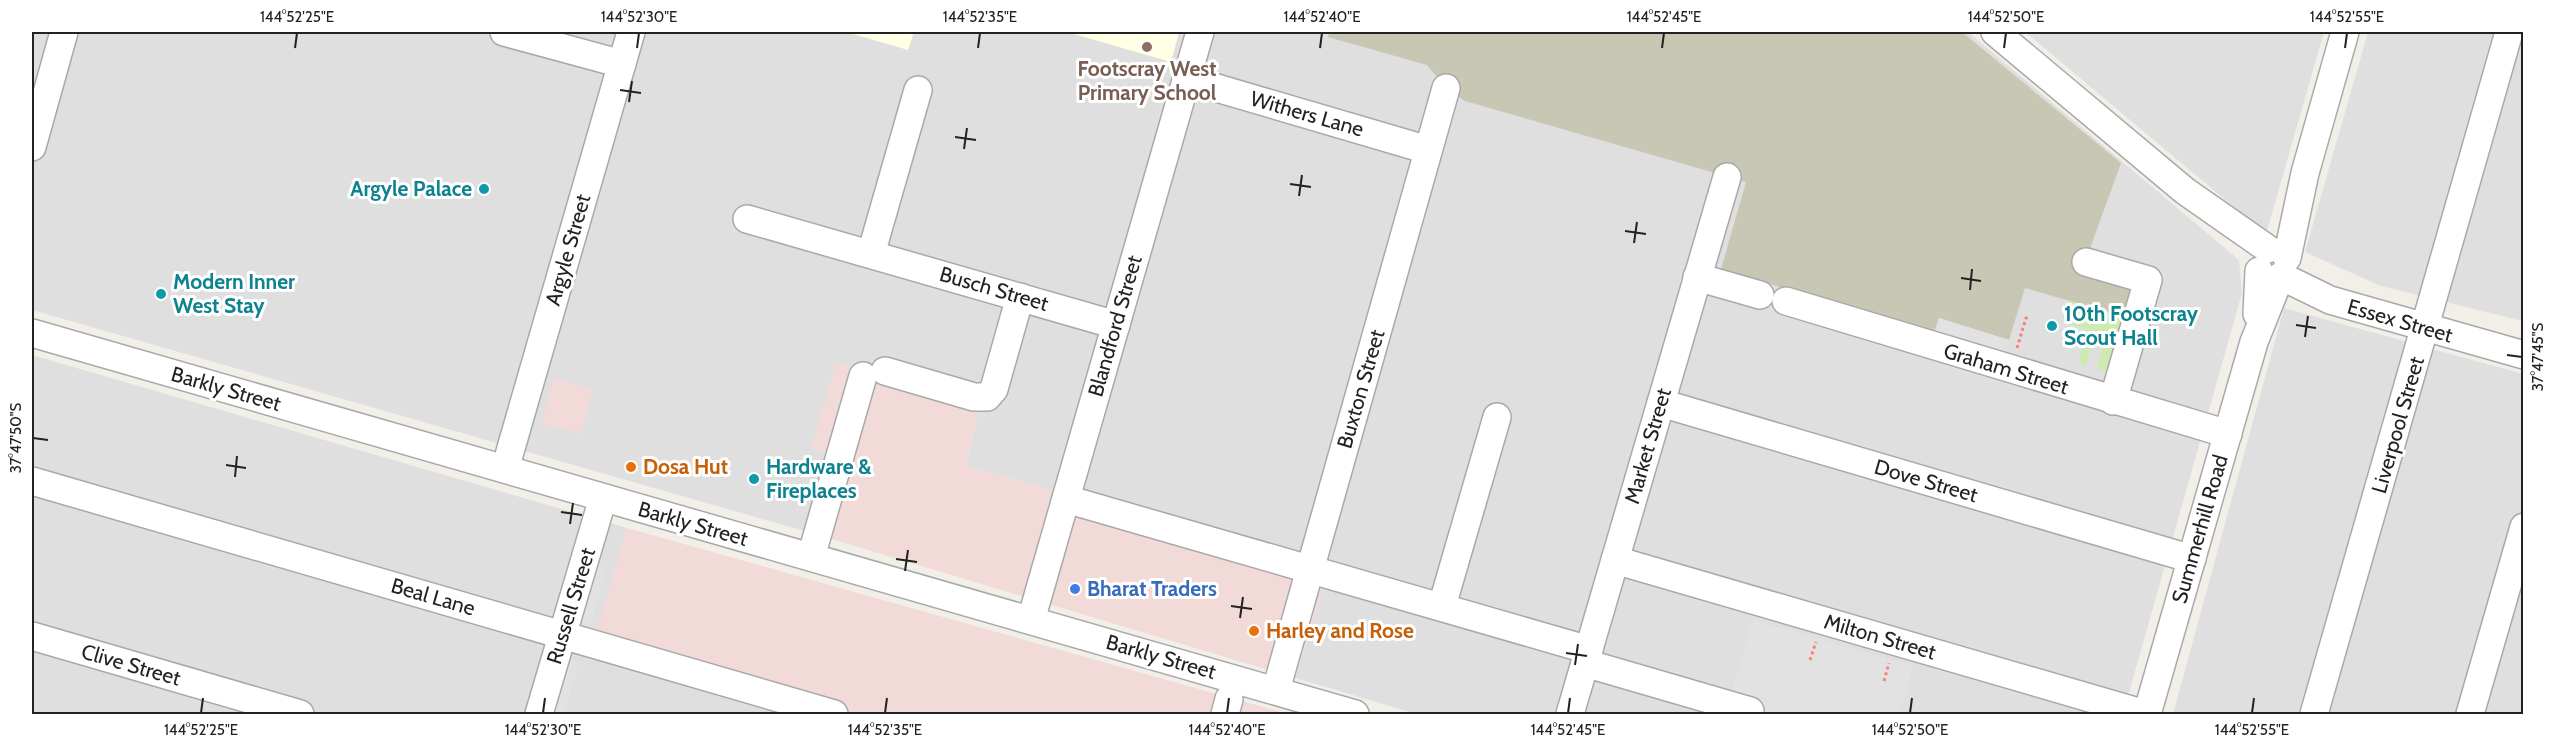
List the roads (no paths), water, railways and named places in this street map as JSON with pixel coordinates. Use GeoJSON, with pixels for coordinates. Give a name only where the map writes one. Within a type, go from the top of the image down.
{"type":"FeatureCollection","features":[{"type":"Feature","properties":{"kind":"street"},"geometry":{"type":"LineString","coordinates":[[32,147],[64,32]]}},
{"type":"Feature","properties":{"kind":"street"},"geometry":{"type":"LineString","coordinates":[[504,32],[621,64]]}},
{"type":"Feature","properties":{"kind":"street","name":"Argyle Street"},"geometry":{"type":"LineString","coordinates":[[505,469],[631,32]]}},
{"type":"Feature","properties":{"kind":"street","name":"Blandford Street"},"geometry":{"type":"LineString","coordinates":[[1030,620],[1200,32]]}},
{"type":"Feature","properties":{"kind":"street","name":"Essex Street"},"geometry":{"type":"LineString","coordinates":[[1995,32],[2274,263],[2523,355]]}},
{"type":"Feature","properties":{"kind":"street","name":"Summerhill Road"},"geometry":{"type":"LineString","coordinates":[[2146,714],[2228,434],[2274,263],[2304,172],[2345,32]]}},
{"type":"Feature","properties":{"kind":"street","name":"Liverpool Street"},"geometry":{"type":"LineString","coordinates":[[2314,714],[2509,32]]}},
{"type":"Feature","properties":{"kind":"street","name":"Withers Lane"},"geometry":{"type":"LineString","coordinates":[[1186,79],[1428,150]]}},
{"type":"Feature","properties":{"kind":"street","name":"Buxton Street"},"geometry":{"type":"LineString","coordinates":[[1276,690],[1446,88]]}},
{"type":"Feature","properties":{"kind":"street"},"geometry":{"type":"LineString","coordinates":[[872,254],[918,90]]}},
{"type":"Feature","properties":{"kind":"street","name":"Market Street"},"geometry":{"type":"LineString","coordinates":[[1570,714],[1727,177]]}},
{"type":"Feature","properties":{"kind":"street","name":"Busch Street"},"geometry":{"type":"LineString","coordinates":[[747,219],[1116,325]]}},
{"type":"Feature","properties":{"kind":"street"},"geometry":{"type":"LineString","coordinates":[[2086,262],[2148,280],[2112,401]]}},
{"type":"Feature","properties":{"kind":"street","name":"Graham Street"},"geometry":{"type":"LineString","coordinates":[[1697,277],[2228,434]]}},
{"type":"Feature","properties":{"kind":"street"},"geometry":{"type":"LineString","coordinates":[[811,557],[874,374],[974,397],[982,398],[991,394],[1020,297]]}},
{"type":"Feature","properties":{"kind":"street","name":"Essex Street"},"geometry":{"type":"LineString","coordinates":[[2428,321],[2523,339]]}},
{"type":"Feature","properties":{"kind":"street","name":"Barkly Street"},"geometry":{"type":"LineString","coordinates":[[32,333],[1355,714]]}},
{"type":"Feature","properties":{"kind":"street","name":"Dove Street"},"geometry":{"type":"LineString","coordinates":[[1661,403],[2192,560]]}},
{"type":"Feature","properties":{"kind":"street"},"geometry":{"type":"LineString","coordinates":[[1442,606],[1497,417]]}},
{"type":"Feature","properties":{"kind":"street","name":"Beal Lane"},"geometry":{"type":"LineString","coordinates":[[32,482],[834,714]]}},
{"type":"Feature","properties":{"kind":"street","name":"Russell Street"},"geometry":{"type":"LineString","coordinates":[[539,714],[603,498]]}},
{"type":"Feature","properties":{"kind":"street"},"geometry":{"type":"LineString","coordinates":[[1066,499],[1442,606],[1750,711]]}},
{"type":"Feature","properties":{"kind":"street"},"geometry":{"type":"LineString","coordinates":[[2470,714],[2523,527]]}},
{"type":"Feature","properties":{"kind":"street","name":"Milton Street"},"geometry":{"type":"LineString","coordinates":[[1615,560],[2146,714]]}},
{"type":"Feature","properties":{"kind":"street","name":"Clive Street"},"geometry":{"type":"LineString","coordinates":[[32,636],[300,714]]}},
{"type":"Feature","properties":{"kind":"place","name":"Footscray West Primary School"},"geometry":{"type":"Point","coordinates":[1147,47]}},
{"type":"Feature","properties":{"kind":"place","name":"Argyle Palace"},"geometry":{"type":"Point","coordinates":[484,189]}},
{"type":"Feature","properties":{"kind":"place","name":"Modern Inner West Stay"},"geometry":{"type":"Point","coordinates":[161,294]}},
{"type":"Feature","properties":{"kind":"place","name":"10th Footscray Scout Hall"},"geometry":{"type":"Point","coordinates":[2052,326]}},
{"type":"Feature","properties":{"kind":"place","name":"Dosa Hut"},"geometry":{"type":"Point","coordinates":[631,467]}},
{"type":"Feature","properties":{"kind":"place","name":"Hardware & Fireplaces"},"geometry":{"type":"Point","coordinates":[754,479]}},
{"type":"Feature","properties":{"kind":"place","name":"Bharat Traders"},"geometry":{"type":"Point","coordinates":[1075,589]}},
{"type":"Feature","properties":{"kind":"place","name":"Harley and Rose"},"geometry":{"type":"Point","coordinates":[1254,631]}}]}
